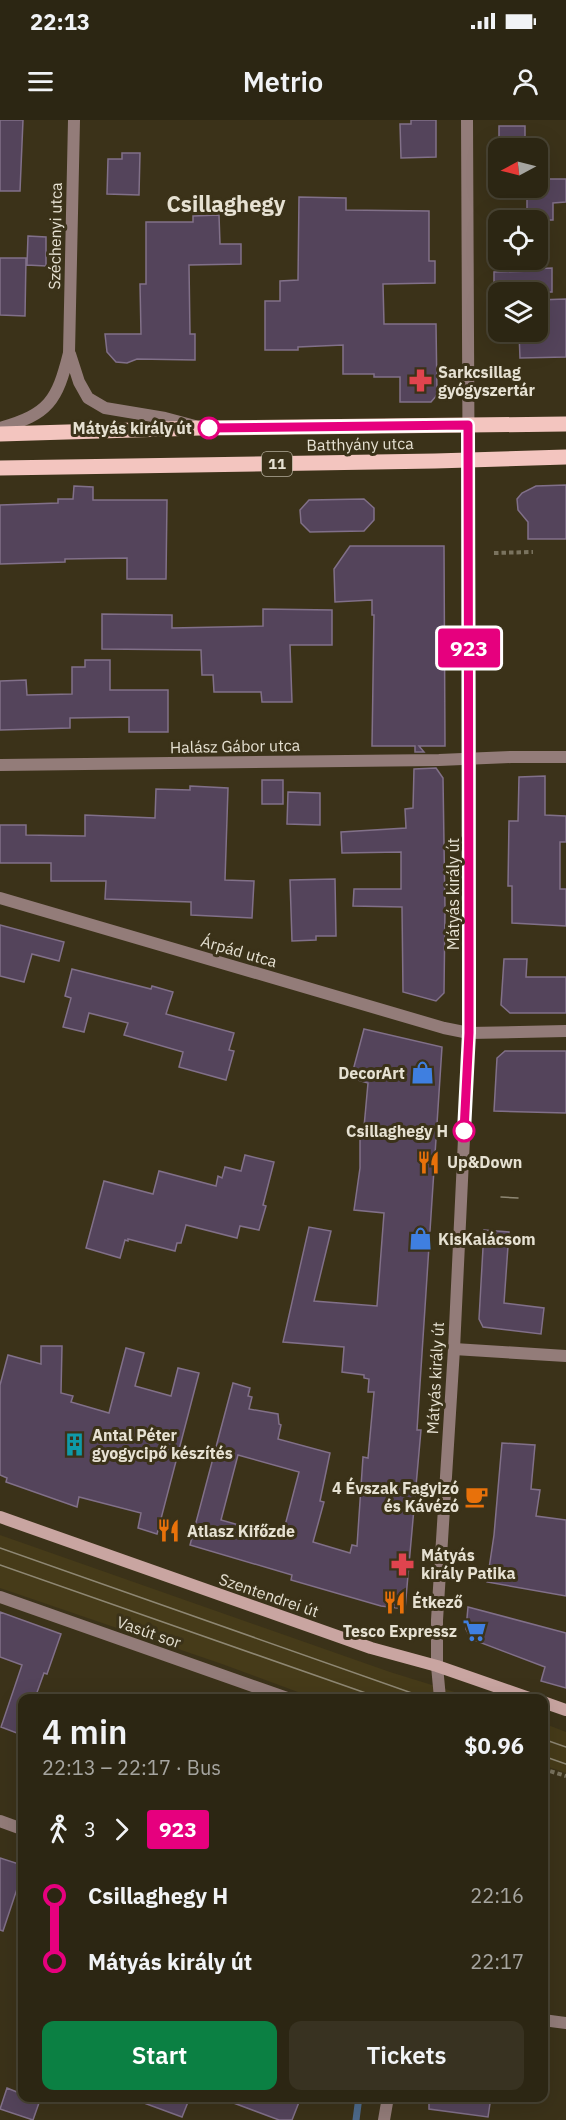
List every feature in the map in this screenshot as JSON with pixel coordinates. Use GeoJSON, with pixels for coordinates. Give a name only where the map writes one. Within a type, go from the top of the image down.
{"type":"FeatureCollection","features":[{"type":"Feature","properties":{"kind":"main road","name":"11"},"geometry":{"type":"LineString","coordinates":[[468,425],[566,424]]}},
{"type":"Feature","properties":{"kind":"main road","name":"Batthyány utca"},"geometry":{"type":"LineString","coordinates":[[0,434],[200,428],[468,425]]}},
{"type":"Feature","properties":{"kind":"main road","name":"11"},"geometry":{"type":"LineString","coordinates":[[469,460],[566,457]]}},
{"type":"Feature","properties":{"kind":"main road","name":"Batthyány utca"},"geometry":{"type":"LineString","coordinates":[[0,468],[469,460]]}},
{"type":"Feature","properties":{"kind":"main road","name":"Szentendrei út"},"geometry":{"type":"LineString","coordinates":[[0,1517],[370,1648],[436,1666],[517,1694]]}},
{"type":"Feature","properties":{"kind":"main road"},"geometry":{"type":"LineString","coordinates":[[548,1704],[566,1710]]}},
{"type":"Feature","properties":{"kind":"street","name":"Széchenyi utca"},"geometry":{"type":"LineString","coordinates":[[0,428],[20,423],[51,402],[61,385],[69,353],[74,120]]}},
{"type":"Feature","properties":{"kind":"street","name":"Mátyás király út"},"geometry":{"type":"LineString","coordinates":[[440,1694],[436,1666],[437,1611],[454,1349],[469,1033],[467,120]]}},
{"type":"Feature","properties":{"kind":"street","name":"Széchenyi utca"},"geometry":{"type":"LineString","coordinates":[[69,353],[79,382],[88,398],[105,408],[165,418],[200,428]]}},
{"type":"Feature","properties":{"kind":"street","name":"Halász Gábor utca"},"geometry":{"type":"LineString","coordinates":[[0,765],[566,757]]}},
{"type":"Feature","properties":{"kind":"street","name":"Árpád utca"},"geometry":{"type":"LineString","coordinates":[[0,898],[444,1028],[469,1033],[566,1030]]}},
{"type":"Feature","properties":{"kind":"street"},"geometry":{"type":"LineString","coordinates":[[454,1349],[566,1356]]}},
{"type":"Feature","properties":{"kind":"street","name":"Vasút sor"},"geometry":{"type":"LineString","coordinates":[[0,1597],[276,1694]]}},
{"type":"Feature","properties":{"kind":"street"},"geometry":{"type":"LineString","coordinates":[[0,1821],[18,1828]]}},
{"type":"Feature","properties":{"kind":"street"},"geometry":{"type":"LineString","coordinates":[[548,2021],[566,2023]]}},
{"type":"Feature","properties":{"kind":"street"},"geometry":{"type":"LineString","coordinates":[[384,2120],[387,2102]]}},
{"type":"Feature","properties":{"kind":"path"},"geometry":{"type":"LineString","coordinates":[[494,553],[532,552]]}},
{"type":"Feature","properties":{"kind":"path"},"geometry":{"type":"LineString","coordinates":[[548,1772],[566,1776]]}},
{"type":"Feature","properties":{"kind":"shaded area"},"geometry":{"type":"Polygon","coordinates":[[[0,1535],[390,1672],[461,1694],[303,1694],[0,1588],[0,1535]]]}},
{"type":"Feature","properties":{"kind":"shaded area"},"geometry":{"type":"Polygon","coordinates":[[[548,1725],[566,1732],[566,1773],[548,1767],[548,1725]]]}},
{"type":"Feature","properties":{"kind":"building"},"geometry":{"type":"Polygon","coordinates":[[[0,120],[23,120],[20,191],[0,191],[0,120]]]}},
{"type":"Feature","properties":{"kind":"building"},"geometry":{"type":"Polygon","coordinates":[[[411,120],[436,120],[436,157],[401,158],[400,124],[411,124],[411,120]]]}},
{"type":"Feature","properties":{"kind":"building"},"geometry":{"type":"Polygon","coordinates":[[[499,126],[525,126],[525,138],[499,138],[499,126]]]}},
{"type":"Feature","properties":{"kind":"building"},"geometry":{"type":"Polygon","coordinates":[[[122,153],[140,153],[139,195],[107,194],[108,159],[122,159],[122,153]]]}},
{"type":"Feature","properties":{"kind":"building"},"geometry":{"type":"Polygon","coordinates":[[[548,179],[566,179],[566,202],[553,203],[553,220],[548,220],[548,210],[527,210],[527,198],[548,198],[548,179]]]}},
{"type":"Feature","properties":{"kind":"building"},"geometry":{"type":"Polygon","coordinates":[[[299,197],[346,198],[346,210],[429,211],[429,261],[435,261],[435,283],[383,284],[384,324],[436,324],[437,395],[431,402],[400,402],[400,377],[343,374],[343,345],[298,347],[298,350],[265,350],[265,301],[280,301],[280,281],[298,280],[299,197]]]}},
{"type":"Feature","properties":{"kind":"building"},"geometry":{"type":"Polygon","coordinates":[[[219,215],[220,244],[241,244],[241,264],[189,265],[190,334],[195,334],[195,360],[137,359],[127,363],[116,362],[107,352],[105,334],[141,334],[140,284],[146,284],[146,222],[193,222],[193,216],[219,215]]]}},
{"type":"Feature","properties":{"kind":"building"},"geometry":{"type":"Polygon","coordinates":[[[28,236],[46,237],[46,266],[27,265],[28,236]]]}},
{"type":"Feature","properties":{"kind":"building"},"geometry":{"type":"Polygon","coordinates":[[[0,258],[26,258],[25,316],[0,315],[0,258]]]}},
{"type":"Feature","properties":{"kind":"building"},"geometry":{"type":"Polygon","coordinates":[[[552,268],[552,292],[548,292],[548,282],[494,282],[494,272],[552,268]]]}},
{"type":"Feature","properties":{"kind":"building"},"geometry":{"type":"Polygon","coordinates":[[[566,299],[566,357],[520,358],[519,342],[548,342],[548,300],[566,299]]]}},
{"type":"Feature","properties":{"kind":"building"},"geometry":{"type":"Polygon","coordinates":[[[566,485],[566,539],[528,539],[528,522],[518,510],[517,499],[522,493],[536,486],[566,485]]]}},
{"type":"Feature","properties":{"kind":"building"},"geometry":{"type":"Polygon","coordinates":[[[74,486],[93,487],[93,500],[167,500],[166,579],[127,579],[127,558],[65,559],[65,562],[0,564],[0,505],[58,503],[58,499],[73,499],[74,486]]]}},
{"type":"Feature","properties":{"kind":"building"},"geometry":{"type":"Polygon","coordinates":[[[364,499],[374,508],[374,520],[364,531],[310,532],[301,523],[300,510],[309,500],[364,499]]]}},
{"type":"Feature","properties":{"kind":"building"},"geometry":{"type":"Polygon","coordinates":[[[350,546],[444,546],[445,746],[419,746],[424,752],[415,752],[415,746],[372,746],[374,615],[372,615],[372,600],[335,602],[334,569],[350,546]]]}},
{"type":"Feature","properties":{"kind":"building"},"geometry":{"type":"Polygon","coordinates":[[[263,609],[332,610],[332,645],[290,645],[292,702],[262,702],[261,692],[214,692],[213,675],[202,675],[201,650],[102,649],[102,614],[172,615],[172,628],[263,626],[263,609]]]}},
{"type":"Feature","properties":{"kind":"building"},"geometry":{"type":"Polygon","coordinates":[[[85,660],[110,660],[110,690],[168,690],[168,732],[129,732],[129,717],[70,718],[70,728],[0,730],[0,681],[26,680],[27,695],[72,694],[72,667],[85,667],[85,660]]]}},
{"type":"Feature","properties":{"kind":"building"},"geometry":{"type":"Polygon","coordinates":[[[436,768],[443,778],[445,909],[444,993],[436,1001],[403,992],[402,907],[353,906],[354,889],[401,889],[401,852],[342,853],[341,832],[406,828],[405,809],[413,808],[414,769],[436,768]]]}},
{"type":"Feature","properties":{"kind":"building"},"geometry":{"type":"Polygon","coordinates":[[[545,776],[545,815],[566,816],[566,842],[560,842],[560,889],[566,889],[566,926],[512,923],[512,886],[508,886],[509,821],[518,821],[519,777],[545,776]]]}},
{"type":"Feature","properties":{"kind":"building"},"geometry":{"type":"Polygon","coordinates":[[[262,780],[283,780],[283,804],[262,804],[262,780]]]}},
{"type":"Feature","properties":{"kind":"building"},"geometry":{"type":"Polygon","coordinates":[[[190,786],[228,788],[225,880],[254,881],[252,918],[191,915],[191,902],[105,899],[106,881],[51,881],[51,863],[0,863],[0,825],[26,825],[26,835],[85,836],[85,815],[155,818],[156,789],[190,790],[190,786]]]}},
{"type":"Feature","properties":{"kind":"building"},"geometry":{"type":"Polygon","coordinates":[[[288,792],[320,793],[320,825],[287,824],[288,792]]]}},
{"type":"Feature","properties":{"kind":"building"},"geometry":{"type":"Polygon","coordinates":[[[335,879],[336,936],[316,936],[316,940],[292,941],[290,880],[335,879]]]}},
{"type":"Feature","properties":{"kind":"building"},"geometry":{"type":"Polygon","coordinates":[[[0,925],[64,942],[59,961],[32,954],[24,982],[0,976],[0,925]]]}},
{"type":"Feature","properties":{"kind":"building"},"geometry":{"type":"Polygon","coordinates":[[[504,959],[527,959],[526,977],[566,977],[566,1013],[510,1013],[501,1005],[504,959]]]}},
{"type":"Feature","properties":{"kind":"building"},"geometry":{"type":"Polygon","coordinates":[[[72,969],[151,989],[152,986],[173,992],[166,1014],[234,1033],[229,1050],[234,1051],[226,1080],[179,1067],[183,1052],[124,1035],[128,1023],[89,1013],[84,1032],[63,1027],[71,998],[65,996],[72,969]]]}},
{"type":"Feature","properties":{"kind":"building"},"geometry":{"type":"Polygon","coordinates":[[[364,1029],[442,1047],[417,1430],[421,1430],[405,1609],[381,1606],[291,1580],[292,1575],[190,1545],[233,1383],[250,1388],[248,1396],[252,1397],[249,1409],[278,1414],[281,1425],[278,1439],[330,1453],[320,1501],[324,1502],[313,1542],[350,1553],[352,1545],[357,1546],[363,1457],[368,1458],[374,1392],[368,1392],[369,1379],[364,1378],[364,1375],[342,1372],[344,1347],[283,1342],[309,1227],[331,1231],[314,1301],[377,1306],[384,1213],[354,1210],[360,1168],[360,1137],[363,1138],[368,1083],[351,1078],[364,1029]],[[238,1455],[221,1520],[282,1537],[299,1472],[238,1455]]]}},
{"type":"Feature","properties":{"kind":"building"},"geometry":{"type":"Polygon","coordinates":[[[505,1051],[566,1051],[566,1113],[494,1111],[497,1058],[505,1051]]]}},
{"type":"Feature","properties":{"kind":"building"},"geometry":{"type":"Polygon","coordinates":[[[245,1155],[274,1162],[259,1230],[240,1226],[237,1238],[186,1225],[181,1243],[177,1243],[175,1251],[128,1239],[128,1241],[125,1240],[120,1258],[86,1248],[104,1181],[153,1194],[159,1171],[216,1186],[218,1176],[222,1178],[225,1167],[241,1171],[245,1155]]]}},
{"type":"Feature","properties":{"kind":"building"},"geometry":{"type":"Polygon","coordinates":[[[484,1230],[509,1232],[504,1303],[544,1308],[541,1334],[483,1327],[479,1319],[484,1230]]]}},
{"type":"Feature","properties":{"kind":"building"},"geometry":{"type":"Polygon","coordinates":[[[41,1346],[62,1346],[61,1393],[73,1396],[71,1402],[109,1413],[126,1348],[144,1353],[135,1386],[171,1396],[178,1368],[199,1373],[157,1534],[138,1528],[141,1513],[79,1497],[77,1507],[6,1482],[7,1478],[0,1475],[0,1385],[8,1355],[41,1364],[41,1346]]]}},
{"type":"Feature","properties":{"kind":"building"},"geometry":{"type":"Polygon","coordinates":[[[502,1443],[535,1445],[531,1489],[540,1490],[536,1516],[566,1520],[566,1596],[487,1582],[494,1535],[502,1443]]]}},
{"type":"Feature","properties":{"kind":"building"},"geometry":{"type":"Polygon","coordinates":[[[468,1607],[566,1633],[566,1688],[541,1681],[545,1667],[471,1639],[466,1629],[468,1607]]]}},
{"type":"Feature","properties":{"kind":"building"},"geometry":{"type":"Polygon","coordinates":[[[0,1612],[61,1634],[47,1674],[44,1673],[36,1694],[18,1694],[18,1733],[1,1727],[22,1665],[0,1657],[0,1612]]]}},
{"type":"Feature","properties":{"kind":"building"},"geometry":{"type":"Polygon","coordinates":[[[0,1858],[18,1864],[18,1886],[3,1931],[0,1930],[0,1858]]]}},
{"type":"Feature","properties":{"kind":"building"},"geometry":{"type":"Polygon","coordinates":[[[7,2088],[18,2092],[18,2102],[39,2102],[33,2120],[0,2109],[7,2088]]]}},
{"type":"Feature","properties":{"kind":"building"},"geometry":{"type":"Polygon","coordinates":[[[141,2102],[188,2102],[182,2117],[141,2102]]]}},
{"type":"Feature","properties":{"kind":"building"},"geometry":{"type":"Polygon","coordinates":[[[231,2102],[299,2102],[292,2120],[279,2120],[231,2102]]]}},
{"type":"Feature","properties":{"kind":"building"},"geometry":{"type":"Polygon","coordinates":[[[429,2102],[490,2102],[488,2117],[429,2109],[429,2102]]]}},
{"type":"Feature","properties":{"kind":"waterway"},"geometry":{"type":"LineString","coordinates":[[356,2120],[358,2102]]}},
{"type":"Feature","properties":{"kind":"tram line"},"geometry":{"type":"LineString","coordinates":[[501,1197],[518,1198]]}},
{"type":"Feature","properties":{"kind":"tram line"},"geometry":{"type":"LineString","coordinates":[[0,1548],[415,1694]]}},
{"type":"Feature","properties":{"kind":"tram line"},"geometry":{"type":"LineString","coordinates":[[0,1565],[369,1694]]}},
{"type":"Feature","properties":{"kind":"tram line"},"geometry":{"type":"LineString","coordinates":[[548,1741],[566,1747]]}},
{"type":"Feature","properties":{"kind":"tram line"},"geometry":{"type":"LineString","coordinates":[[548,1758],[566,1764]]}},
{"type":"Feature","properties":{"kind":"bus line","name":"923"},"geometry":{"type":"LineString","coordinates":[[209,428],[468,425],[469,1033],[464,1131]]}},
{"type":"Feature","properties":{"kind":"place","name":"Sarkcsillag gyógyszertár"},"geometry":{"type":"Point","coordinates":[420,381]}},
{"type":"Feature","properties":{"kind":"place","name":"Mátyás király út"},"geometry":{"type":"Point","coordinates":[209,428]}},
{"type":"Feature","properties":{"kind":"place","name":"DecorArt"},"geometry":{"type":"Point","coordinates":[423,1073]}},
{"type":"Feature","properties":{"kind":"place","name":"Csillaghegy H"},"geometry":{"type":"Point","coordinates":[464,1131]}},
{"type":"Feature","properties":{"kind":"place","name":"Up&Down"},"geometry":{"type":"Point","coordinates":[429,1162]}},
{"type":"Feature","properties":{"kind":"place","name":"KisKalácsom"},"geometry":{"type":"Point","coordinates":[420,1239]}},
{"type":"Feature","properties":{"kind":"place","name":"Antal Péter gyogycipő készítés"},"geometry":{"type":"Point","coordinates":[74,1444]}},
{"type":"Feature","properties":{"kind":"place","name":"4 Évszak Fagyizó és Kávézó"},"geometry":{"type":"Point","coordinates":[477,1497]}},
{"type":"Feature","properties":{"kind":"place","name":"Atlasz Kifőzde"},"geometry":{"type":"Point","coordinates":[169,1531]}},
{"type":"Feature","properties":{"kind":"place","name":"Mátyás király Patika"},"geometry":{"type":"Point","coordinates":[403,1564]}},
{"type":"Feature","properties":{"kind":"place","name":"Étkező"},"geometry":{"type":"Point","coordinates":[394,1602]}},
{"type":"Feature","properties":{"kind":"place","name":"Tesco Expressz"},"geometry":{"type":"Point","coordinates":[475,1631]}},
{"type":"Feature","properties":{"kind":"district","name":"Csillaghegy"},"geometry":{"type":"Point","coordinates":[226,204]}}]}
